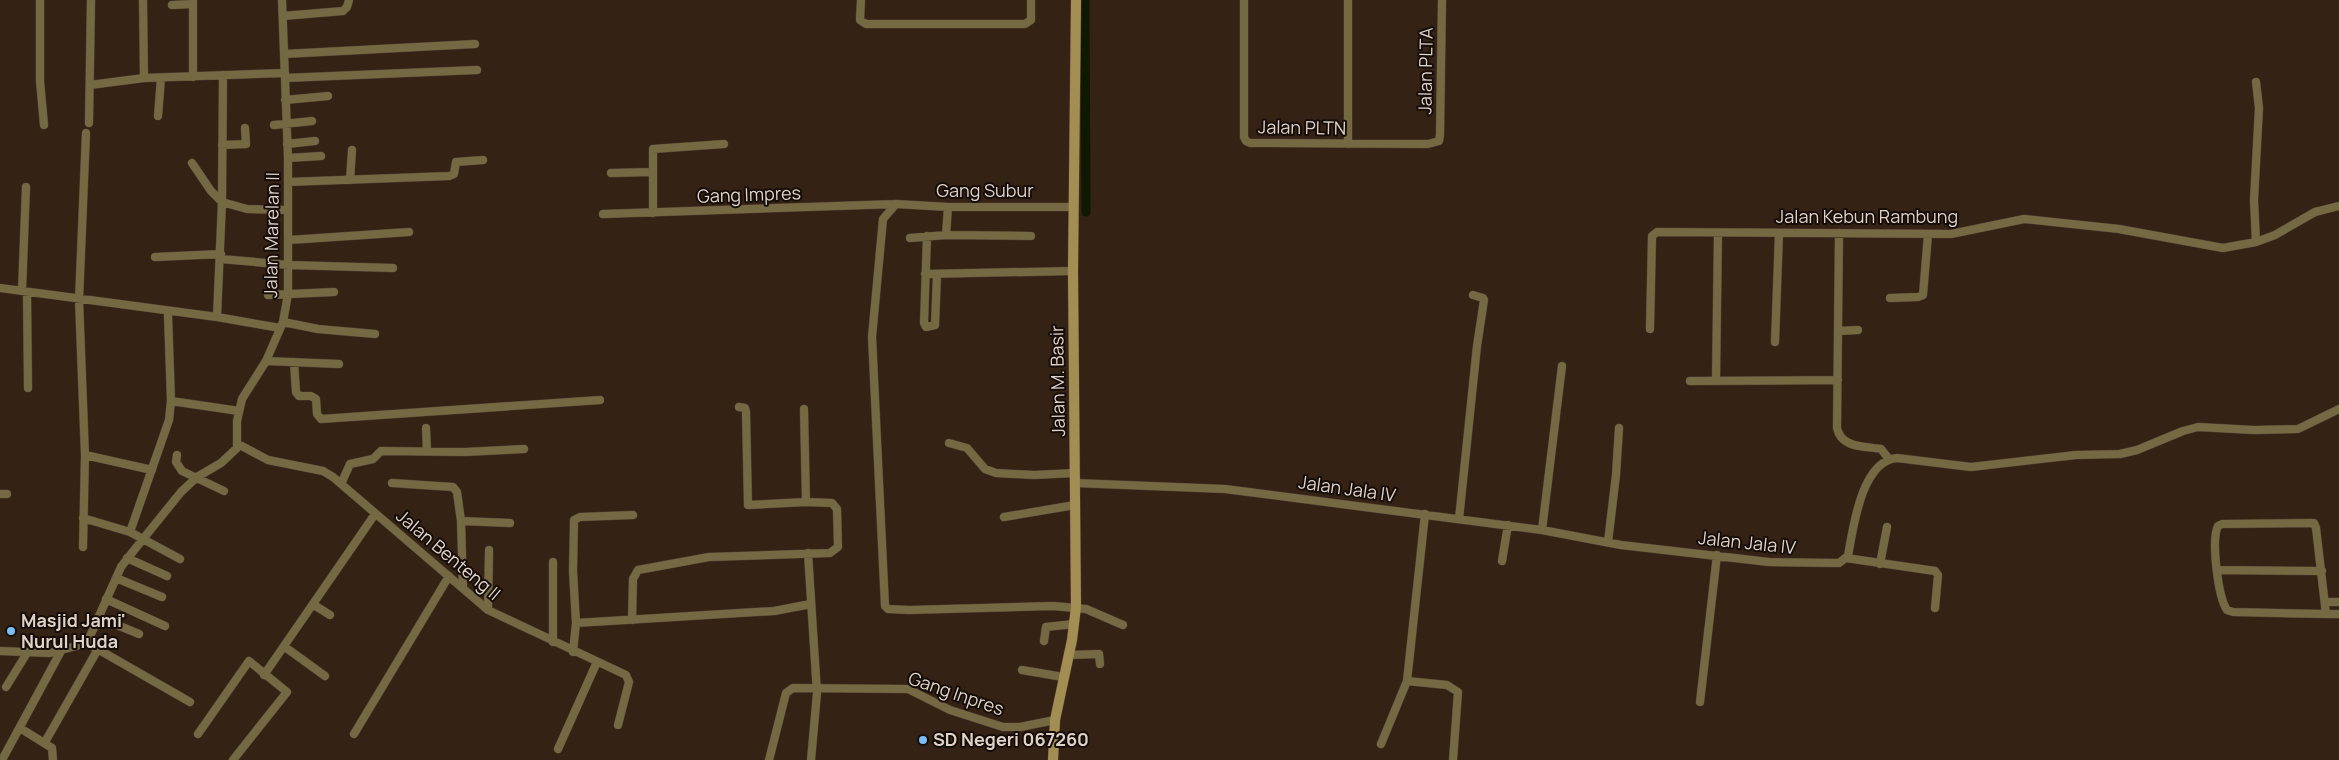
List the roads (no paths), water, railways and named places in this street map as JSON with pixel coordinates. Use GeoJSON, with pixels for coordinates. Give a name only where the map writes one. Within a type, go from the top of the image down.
{"type":"FeatureCollection","features":[{"type":"Feature","properties":{"kind":"main road","name":"Jalan M. Basir"},"geometry":{"type":"LineString","coordinates":[[1053,760],[1055,720],[1076,607],[1073,271],[1076,0]]}},
{"type":"Feature","properties":{"kind":"street"},"geometry":{"type":"LineString","coordinates":[[40,0],[40,81],[44,124]]}},
{"type":"Feature","properties":{"kind":"street"},"geometry":{"type":"LineString","coordinates":[[89,123],[91,0]]}},
{"type":"Feature","properties":{"kind":"street"},"geometry":{"type":"LineString","coordinates":[[143,0],[144,78]]}},
{"type":"Feature","properties":{"kind":"street","name":"Jalan Marelan II"},"geometry":{"type":"LineString","coordinates":[[238,444],[237,421],[239,411],[246,392],[266,360],[281,325],[288,294],[288,158],[282,0]]}},
{"type":"Feature","properties":{"kind":"street"},"geometry":{"type":"LineString","coordinates":[[283,16],[343,11],[347,7],[349,0]]}},
{"type":"Feature","properties":{"kind":"street"},"geometry":{"type":"LineString","coordinates":[[861,0],[860,20],[866,24],[1025,24],[1031,20],[1031,0]]}},
{"type":"Feature","properties":{"kind":"street","name":"Jalan PLTN"},"geometry":{"type":"LineString","coordinates":[[1244,0],[1244,137],[1246,141],[1250,143],[1348,144],[1428,144],[1438,142]]}},
{"type":"Feature","properties":{"kind":"street"},"geometry":{"type":"LineString","coordinates":[[1348,0],[1348,144]]}},
{"type":"Feature","properties":{"kind":"street","name":"Jalan PLTA"},"geometry":{"type":"LineString","coordinates":[[1438,142],[1442,0]]}},
{"type":"Feature","properties":{"kind":"street"},"geometry":{"type":"LineString","coordinates":[[172,5],[193,2],[193,77]]}},
{"type":"Feature","properties":{"kind":"street"},"geometry":{"type":"LineString","coordinates":[[284,54],[475,44]]}},
{"type":"Feature","properties":{"kind":"street"},"geometry":{"type":"LineString","coordinates":[[90,85],[144,78],[477,70]]}},
{"type":"Feature","properties":{"kind":"street"},"geometry":{"type":"LineString","coordinates":[[217,317],[221,257],[223,75]]}},
{"type":"Feature","properties":{"kind":"street"},"geometry":{"type":"LineString","coordinates":[[158,116],[161,78]]}},
{"type":"Feature","properties":{"kind":"street"},"geometry":{"type":"LineString","coordinates":[[2256,82],[2259,108],[2254,200],[2256,242]]}},
{"type":"Feature","properties":{"kind":"street"},"geometry":{"type":"LineString","coordinates":[[285,100],[328,96]]}},
{"type":"Feature","properties":{"kind":"street"},"geometry":{"type":"LineString","coordinates":[[274,126],[312,121]]}},
{"type":"Feature","properties":{"kind":"street"},"geometry":{"type":"LineString","coordinates":[[222,145],[246,144],[245,128]]}},
{"type":"Feature","properties":{"kind":"street"},"geometry":{"type":"LineString","coordinates":[[83,547],[85,455],[79,300],[86,133]]}},
{"type":"Feature","properties":{"kind":"street"},"geometry":{"type":"LineString","coordinates":[[287,144],[315,141]]}},
{"type":"Feature","properties":{"kind":"street"},"geometry":{"type":"LineString","coordinates":[[653,213],[651,172],[652,150],[655,147],[724,144]]}},
{"type":"Feature","properties":{"kind":"street"},"geometry":{"type":"LineString","coordinates":[[350,180],[352,150]]}},
{"type":"Feature","properties":{"kind":"street"},"geometry":{"type":"LineString","coordinates":[[288,158],[321,156]]}},
{"type":"Feature","properties":{"kind":"street"},"geometry":{"type":"LineString","coordinates":[[288,182],[453,175],[456,162],[483,160]]}},
{"type":"Feature","properties":{"kind":"street"},"geometry":{"type":"LineString","coordinates":[[192,163],[222,202],[248,209],[287,210]]}},
{"type":"Feature","properties":{"kind":"street"},"geometry":{"type":"LineString","coordinates":[[611,173],[651,172]]}},
{"type":"Feature","properties":{"kind":"street"},"geometry":{"type":"LineString","coordinates":[[26,187],[24,291],[28,388]]}},
{"type":"Feature","properties":{"kind":"street"},"geometry":{"type":"LineString","coordinates":[[896,204],[883,219],[872,337],[885,606],[888,609],[909,610],[1076,607],[1086,608],[1122,625]]}},
{"type":"Feature","properties":{"kind":"street","name":"Gang Subur"},"geometry":{"type":"LineString","coordinates":[[896,204],[948,207],[1074,206]]}},
{"type":"Feature","properties":{"kind":"street","name":"Gang Impres"},"geometry":{"type":"LineString","coordinates":[[603,214],[896,204]]}},
{"type":"Feature","properties":{"kind":"street","name":"Jalan Kebun Rambung"},"geometry":{"type":"LineString","coordinates":[[1650,329],[1654,233],[1960,234],[2024,219],[2119,229],[2223,248],[2256,242],[2275,235],[2315,212],[2339,206]]}},
{"type":"Feature","properties":{"kind":"street"},"geometry":{"type":"LineString","coordinates":[[946,235],[948,207]]}},
{"type":"Feature","properties":{"kind":"street"},"geometry":{"type":"LineString","coordinates":[[289,240],[409,232]]}},
{"type":"Feature","properties":{"kind":"street"},"geometry":{"type":"LineString","coordinates":[[1775,342],[1779,232]]}},
{"type":"Feature","properties":{"kind":"street"},"geometry":{"type":"LineString","coordinates":[[1716,380],[1718,233]]}},
{"type":"Feature","properties":{"kind":"street"},"geometry":{"type":"LineString","coordinates":[[1839,233],[1837,428],[1839,436],[1844,442],[1881,449],[1889,459]]}},
{"type":"Feature","properties":{"kind":"street"},"geometry":{"type":"LineString","coordinates":[[1890,298],[1918,297],[1923,295],[1928,234]]}},
{"type":"Feature","properties":{"kind":"street"},"geometry":{"type":"LineString","coordinates":[[910,238],[946,235],[1031,236]]}},
{"type":"Feature","properties":{"kind":"street"},"geometry":{"type":"LineString","coordinates":[[927,236],[924,323],[926,327],[935,325],[937,274]]}},
{"type":"Feature","properties":{"kind":"street"},"geometry":{"type":"LineString","coordinates":[[155,257],[221,257],[289,265],[393,268]]}},
{"type":"Feature","properties":{"kind":"street"},"geometry":{"type":"LineString","coordinates":[[925,274],[1073,271]]}},
{"type":"Feature","properties":{"kind":"street"},"geometry":{"type":"LineString","coordinates":[[0,288],[79,300],[281,325],[374,334]]}},
{"type":"Feature","properties":{"kind":"street"},"geometry":{"type":"LineString","coordinates":[[268,295],[334,292]]}},
{"type":"Feature","properties":{"kind":"street"},"geometry":{"type":"LineString","coordinates":[[1459,519],[1477,346],[1484,300],[1473,295]]}},
{"type":"Feature","properties":{"kind":"street"},"geometry":{"type":"LineString","coordinates":[[130,532],[169,420],[171,401],[168,315]]}},
{"type":"Feature","properties":{"kind":"street"},"geometry":{"type":"LineString","coordinates":[[1838,331],[1858,330]]}},
{"type":"Feature","properties":{"kind":"street"},"geometry":{"type":"LineString","coordinates":[[266,360],[339,364]]}},
{"type":"Feature","properties":{"kind":"street"},"geometry":{"type":"LineString","coordinates":[[294,362],[297,394],[316,399],[317,414],[321,419],[600,400]]}},
{"type":"Feature","properties":{"kind":"street"},"geometry":{"type":"LineString","coordinates":[[1542,530],[1562,366]]}},
{"type":"Feature","properties":{"kind":"street"},"geometry":{"type":"LineString","coordinates":[[1690,381],[1838,380]]}},
{"type":"Feature","properties":{"kind":"street"},"geometry":{"type":"LineString","coordinates":[[171,401],[239,411]]}},
{"type":"Feature","properties":{"kind":"street"},"geometry":{"type":"LineString","coordinates":[[632,620],[633,576],[638,570],[709,557],[830,553],[839,544],[836,507],[828,502],[748,505],[746,412],[745,408],[739,407]]}},
{"type":"Feature","properties":{"kind":"street"},"geometry":{"type":"LineString","coordinates":[[804,409],[806,502]]}},
{"type":"Feature","properties":{"kind":"street"},"geometry":{"type":"LineString","coordinates":[[1936,608],[1937,573],[1932,570],[1846,558],[1864,488],[1882,464],[1889,459],[1897,458],[1971,467],[2076,455],[2120,454],[2137,450],[2198,427],[2263,430],[2303,428],[2339,409]]}},
{"type":"Feature","properties":{"kind":"street"},"geometry":{"type":"LineString","coordinates":[[426,428],[427,451]]}},
{"type":"Feature","properties":{"kind":"street"},"geometry":{"type":"LineString","coordinates":[[1608,542],[1616,475],[1619,428]]}},
{"type":"Feature","properties":{"kind":"street","name":"Jalan Jala IV"},"geometry":{"type":"LineString","coordinates":[[949,443],[967,448],[985,468],[996,473],[1224,489],[1508,525],[1608,542],[1787,564],[1839,563],[1846,558]]}},
{"type":"Feature","properties":{"kind":"street"},"geometry":{"type":"LineString","coordinates":[[87,643],[106,599],[127,558],[181,492],[197,477],[230,456],[238,444]]}},
{"type":"Feature","properties":{"kind":"street","name":"Jalan Benteng II"},"geometry":{"type":"LineString","coordinates":[[238,444],[268,460],[323,472],[341,484],[373,517],[450,576],[488,610],[628,677],[629,682],[618,725]]}},
{"type":"Feature","properties":{"kind":"street"},"geometry":{"type":"LineString","coordinates":[[341,484],[352,462],[372,458],[381,451],[466,452],[524,449]]}},
{"type":"Feature","properties":{"kind":"street"},"geometry":{"type":"LineString","coordinates":[[85,455],[152,470]]}},
{"type":"Feature","properties":{"kind":"street"},"geometry":{"type":"LineString","coordinates":[[177,455],[176,462],[180,469],[224,491]]}},
{"type":"Feature","properties":{"kind":"street"},"geometry":{"type":"LineString","coordinates":[[392,483],[453,487],[457,492],[461,521],[464,588]]}},
{"type":"Feature","properties":{"kind":"street"},"geometry":{"type":"LineString","coordinates":[[1004,517],[1075,505]]}},
{"type":"Feature","properties":{"kind":"street"},"geometry":{"type":"LineString","coordinates":[[1381,744],[1407,681],[1425,514]]}},
{"type":"Feature","properties":{"kind":"street"},"geometry":{"type":"LineString","coordinates":[[573,652],[576,623],[573,571],[574,520],[580,517],[633,515]]}},
{"type":"Feature","properties":{"kind":"street"},"geometry":{"type":"LineString","coordinates":[[264,675],[286,646],[373,517]]}},
{"type":"Feature","properties":{"kind":"street"},"geometry":{"type":"LineString","coordinates":[[83,518],[130,532],[180,559]]}},
{"type":"Feature","properties":{"kind":"street"},"geometry":{"type":"LineString","coordinates":[[461,521],[510,523]]}},
{"type":"Feature","properties":{"kind":"street"},"geometry":{"type":"LineString","coordinates":[[2326,614],[2316,526],[2309,522],[2219,525],[2216,530],[2217,570],[2220,598],[2227,610],[2233,612],[2326,614],[2339,614]]}},
{"type":"Feature","properties":{"kind":"street"},"geometry":{"type":"LineString","coordinates":[[1502,561],[1508,525]]}},
{"type":"Feature","properties":{"kind":"street"},"geometry":{"type":"LineString","coordinates":[[1880,564],[1887,527]]}},
{"type":"Feature","properties":{"kind":"street"},"geometry":{"type":"LineString","coordinates":[[488,610],[489,550]]}},
{"type":"Feature","properties":{"kind":"street"},"geometry":{"type":"LineString","coordinates":[[808,553],[816,688],[811,760]]}},
{"type":"Feature","properties":{"kind":"street"},"geometry":{"type":"LineString","coordinates":[[1700,702],[1717,555]]}},
{"type":"Feature","properties":{"kind":"street"},"geometry":{"type":"LineString","coordinates":[[127,558],[168,576]]}},
{"type":"Feature","properties":{"kind":"street"},"geometry":{"type":"LineString","coordinates":[[553,562],[553,642]]}},
{"type":"Feature","properties":{"kind":"street"},"geometry":{"type":"LineString","coordinates":[[2217,570],[2322,571]]}},
{"type":"Feature","properties":{"kind":"street"},"geometry":{"type":"LineString","coordinates":[[354,734],[450,576]]}},
{"type":"Feature","properties":{"kind":"street"},"geometry":{"type":"LineString","coordinates":[[116,578],[162,596]]}},
{"type":"Feature","properties":{"kind":"street"},"geometry":{"type":"LineString","coordinates":[[106,599],[166,626]]}},
{"type":"Feature","properties":{"kind":"street"},"geometry":{"type":"LineString","coordinates":[[2326,602],[2339,602]]}},
{"type":"Feature","properties":{"kind":"street"},"geometry":{"type":"LineString","coordinates":[[576,623],[774,611],[811,604]]}},
{"type":"Feature","properties":{"kind":"street"},"geometry":{"type":"LineString","coordinates":[[314,605],[330,615]]}},
{"type":"Feature","properties":{"kind":"street"},"geometry":{"type":"LineString","coordinates":[[98,617],[139,634]]}},
{"type":"Feature","properties":{"kind":"street"},"geometry":{"type":"LineString","coordinates":[[1044,641],[1046,627],[1074,624]]}},
{"type":"Feature","properties":{"kind":"street"},"geometry":{"type":"LineString","coordinates":[[0,651],[28,653],[61,651],[87,643],[190,702]]}},
{"type":"Feature","properties":{"kind":"street"},"geometry":{"type":"LineString","coordinates":[[286,646],[325,676]]}},
{"type":"Feature","properties":{"kind":"street"},"geometry":{"type":"LineString","coordinates":[[45,742],[98,649]]}},
{"type":"Feature","properties":{"kind":"street"},"geometry":{"type":"LineString","coordinates":[[2,760],[61,651]]}},
{"type":"Feature","properties":{"kind":"street"},"geometry":{"type":"LineString","coordinates":[[6,687],[28,653]]}},
{"type":"Feature","properties":{"kind":"street"},"geometry":{"type":"LineString","coordinates":[[1068,655],[1099,654],[1100,664]]}},
{"type":"Feature","properties":{"kind":"street"},"geometry":{"type":"LineString","coordinates":[[198,734],[249,661],[286,692],[234,760]]}},
{"type":"Feature","properties":{"kind":"street"},"geometry":{"type":"LineString","coordinates":[[558,749],[597,662]]}},
{"type":"Feature","properties":{"kind":"street"},"geometry":{"type":"LineString","coordinates":[[1022,670],[1063,677]]}},
{"type":"Feature","properties":{"kind":"street"},"geometry":{"type":"LineString","coordinates":[[1407,681],[1447,685],[1458,692],[1453,760]]}},
{"type":"Feature","properties":{"kind":"street","name":"Gang Inpres"},"geometry":{"type":"LineString","coordinates":[[769,760],[789,689],[908,689],[950,710],[1003,727],[1020,727],[1055,720]]}},
{"type":"Feature","properties":{"kind":"street"},"geometry":{"type":"LineString","coordinates":[[20,728],[45,742],[53,750],[53,760]]}},
{"type":"Feature","properties":{"kind":"waterway"},"geometry":{"type":"LineString","coordinates":[[1085,0],[1086,212]]}},
{"type":"Feature","properties":{"kind":"place","name":"Masjid Jami' Nurul Huda"},"geometry":{"type":"Point","coordinates":[11,631]}},
{"type":"Feature","properties":{"kind":"place","name":"SD Negeri 067260"},"geometry":{"type":"Point","coordinates":[923,740]}}]}
